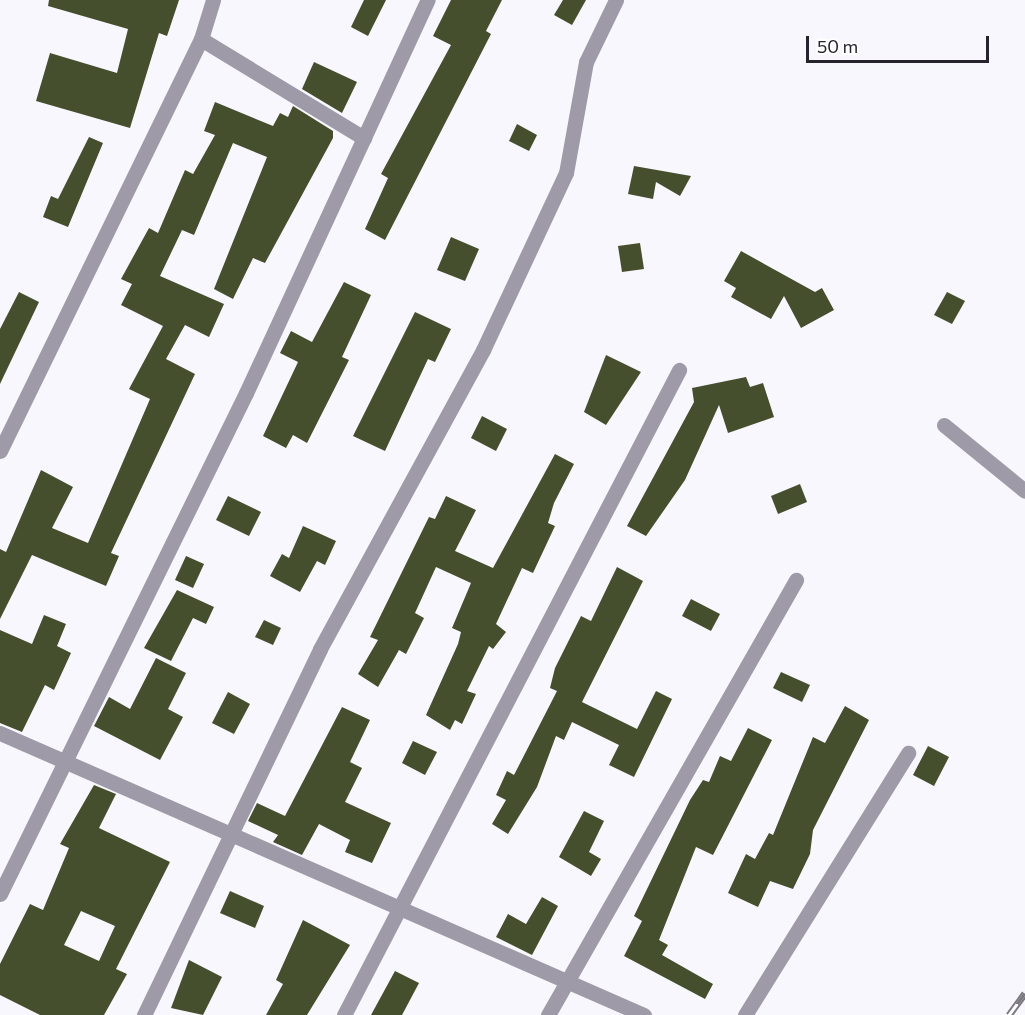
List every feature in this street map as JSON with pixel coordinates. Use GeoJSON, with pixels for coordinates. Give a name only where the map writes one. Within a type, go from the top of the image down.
{"type":"FeatureCollection","features":[{"type":"Feature","properties":{"kind":"street"},"geometry":{"type":"LineString","coordinates":[[0,451],[201,39],[213,0]]}},
{"type":"Feature","properties":{"kind":"street"},"geometry":{"type":"LineString","coordinates":[[0,894],[364,138],[428,0]]}},
{"type":"Feature","properties":{"kind":"street"},"geometry":{"type":"LineString","coordinates":[[144,1015],[233,836],[320,649],[483,350],[567,173],[586,62],[616,0]]}},
{"type":"Feature","properties":{"kind":"street"},"geometry":{"type":"LineString","coordinates":[[201,39],[364,138]]}},
{"type":"Feature","properties":{"kind":"street"},"geometry":{"type":"LineString","coordinates":[[344,1015],[397,909],[679,370]]}},
{"type":"Feature","properties":{"kind":"street"},"geometry":{"type":"LineString","coordinates":[[944,425],[1025,491]]}},
{"type":"Feature","properties":{"kind":"street"},"geometry":{"type":"LineString","coordinates":[[548,1015],[796,580]]}},
{"type":"Feature","properties":{"kind":"street"},"geometry":{"type":"LineString","coordinates":[[0,732],[397,909],[644,1015]]}},
{"type":"Feature","properties":{"kind":"street"},"geometry":{"type":"LineString","coordinates":[[745,1015],[908,753]]}},
{"type":"Feature","properties":{"kind":"building"},"geometry":{"type":"Polygon","coordinates":[[[49,0],[179,0],[167,36],[159,33],[130,128],[36,101],[50,53],[117,73],[128,29],[48,6],[49,0]]]}},
{"type":"Feature","properties":{"kind":"building"},"geometry":{"type":"Polygon","coordinates":[[[364,0],[386,0],[368,36],[351,27],[364,0]]]}},
{"type":"Feature","properties":{"kind":"building"},"geometry":{"type":"Polygon","coordinates":[[[451,0],[502,0],[486,31],[491,34],[385,240],[365,229],[388,178],[381,174],[451,45],[433,36],[451,0]]]}},
{"type":"Feature","properties":{"kind":"building"},"geometry":{"type":"Polygon","coordinates":[[[563,0],[586,0],[572,25],[554,15],[563,0]]]}},
{"type":"Feature","properties":{"kind":"building"},"geometry":{"type":"Polygon","coordinates":[[[314,62],[357,82],[342,113],[302,89],[314,62]]]}},
{"type":"Feature","properties":{"kind":"building"},"geometry":{"type":"Polygon","coordinates":[[[215,102],[273,126],[280,113],[288,117],[293,106],[333,131],[333,138],[265,263],[253,258],[233,299],[214,289],[267,157],[233,143],[194,235],[182,230],[160,276],[224,304],[209,337],[185,325],[166,359],[195,374],[111,553],[119,556],[106,586],[32,555],[0,619],[0,549],[6,552],[41,470],[73,487],[52,528],[88,543],[150,399],[129,389],[163,326],[121,305],[132,284],[121,279],[149,228],[158,233],[185,170],[193,174],[215,135],[204,131],[215,102]]]}},
{"type":"Feature","properties":{"kind":"building"},"geometry":{"type":"Polygon","coordinates":[[[517,124],[537,135],[529,151],[509,141],[517,124]]]}},
{"type":"Feature","properties":{"kind":"building"},"geometry":{"type":"Polygon","coordinates":[[[89,137],[103,143],[68,227],[43,217],[51,196],[58,199],[89,137]]]}},
{"type":"Feature","properties":{"kind":"building"},"geometry":{"type":"Polygon","coordinates":[[[634,166],[691,176],[680,196],[656,182],[653,199],[628,194],[634,166]]]}},
{"type":"Feature","properties":{"kind":"building"},"geometry":{"type":"Polygon","coordinates":[[[451,237],[479,249],[465,281],[437,270],[451,237]]]}},
{"type":"Feature","properties":{"kind":"building"},"geometry":{"type":"Polygon","coordinates":[[[640,243],[644,269],[622,272],[618,246],[640,243]]]}},
{"type":"Feature","properties":{"kind":"building"},"geometry":{"type":"Polygon","coordinates":[[[741,251],[815,292],[822,288],[834,310],[801,328],[784,296],[771,319],[731,297],[736,288],[724,281],[741,251]]]}},
{"type":"Feature","properties":{"kind":"building"},"geometry":{"type":"Polygon","coordinates":[[[344,282],[371,295],[342,357],[349,360],[307,443],[293,435],[286,448],[263,436],[298,362],[280,353],[291,331],[312,342],[344,282]]]}},
{"type":"Feature","properties":{"kind":"building"},"geometry":{"type":"Polygon","coordinates":[[[19,292],[39,302],[0,384],[0,329],[19,292]]]}},
{"type":"Feature","properties":{"kind":"building"},"geometry":{"type":"Polygon","coordinates":[[[947,292],[965,301],[952,324],[934,315],[947,292]]]}},
{"type":"Feature","properties":{"kind":"building"},"geometry":{"type":"Polygon","coordinates":[[[415,312],[451,329],[435,362],[428,359],[385,451],[353,436],[415,312]]]}},
{"type":"Feature","properties":{"kind":"building"},"geometry":{"type":"Polygon","coordinates":[[[606,355],[641,372],[606,425],[584,412],[606,355]]]}},
{"type":"Feature","properties":{"kind":"building"},"geometry":{"type":"Polygon","coordinates":[[[746,377],[750,387],[763,383],[774,417],[728,433],[719,405],[685,480],[646,536],[627,526],[694,402],[692,388],[746,377]]]}},
{"type":"Feature","properties":{"kind":"building"},"geometry":{"type":"Polygon","coordinates":[[[482,416],[507,429],[496,451],[471,438],[482,416]]]}},
{"type":"Feature","properties":{"kind":"building"},"geometry":{"type":"Polygon","coordinates":[[[555,454],[574,464],[554,503],[548,523],[555,526],[533,573],[522,568],[496,624],[506,632],[493,649],[489,646],[467,691],[476,694],[462,724],[455,720],[450,730],[426,715],[458,644],[461,632],[452,628],[471,583],[436,567],[415,613],[424,618],[406,654],[399,650],[378,687],[358,674],[378,640],[370,637],[429,517],[435,519],[446,496],[476,510],[455,551],[493,568],[555,454]]]}},
{"type":"Feature","properties":{"kind":"building"},"geometry":{"type":"Polygon","coordinates":[[[800,484],[807,502],[778,514],[771,496],[800,484]]]}},
{"type":"Feature","properties":{"kind":"building"},"geometry":{"type":"Polygon","coordinates":[[[228,496],[261,512],[249,536],[216,520],[228,496]]]}},
{"type":"Feature","properties":{"kind":"building"},"geometry":{"type":"Polygon","coordinates":[[[303,526],[336,541],[325,565],[317,561],[300,592],[270,576],[282,554],[289,558],[303,526]]]}},
{"type":"Feature","properties":{"kind":"building"},"geometry":{"type":"Polygon","coordinates":[[[186,556],[204,564],[193,588],[175,580],[186,556]]]}},
{"type":"Feature","properties":{"kind":"building"},"geometry":{"type":"Polygon","coordinates":[[[617,567],[643,581],[582,702],[637,729],[656,691],[672,699],[634,777],[609,765],[619,745],[572,722],[564,740],[556,736],[537,787],[508,834],[492,824],[506,800],[496,795],[507,771],[514,775],[557,691],[550,688],[555,668],[581,616],[591,621],[617,567]]]}},
{"type":"Feature","properties":{"kind":"building"},"geometry":{"type":"Polygon","coordinates":[[[177,590],[214,607],[206,624],[193,618],[171,661],[144,648],[177,590]]]}},
{"type":"Feature","properties":{"kind":"building"},"geometry":{"type":"Polygon","coordinates":[[[691,599],[720,614],[711,631],[682,616],[691,599]]]}},
{"type":"Feature","properties":{"kind":"building"},"geometry":{"type":"Polygon","coordinates":[[[44,615],[66,624],[57,646],[71,653],[54,690],[45,685],[22,732],[0,723],[0,630],[32,644],[44,615]]]}},
{"type":"Feature","properties":{"kind":"building"},"geometry":{"type":"Polygon","coordinates":[[[264,620],[281,628],[273,645],[255,637],[264,620]]]}},
{"type":"Feature","properties":{"kind":"building"},"geometry":{"type":"Polygon","coordinates":[[[156,658],[186,673],[168,709],[183,717],[160,760],[94,726],[109,697],[130,709],[156,658]]]}},
{"type":"Feature","properties":{"kind":"building"},"geometry":{"type":"Polygon","coordinates":[[[781,672],[810,685],[802,702],[773,688],[781,672]]]}},
{"type":"Feature","properties":{"kind":"building"},"geometry":{"type":"Polygon","coordinates":[[[228,692],[250,704],[234,734],[212,723],[228,692]]]}},
{"type":"Feature","properties":{"kind":"building"},"geometry":{"type":"Polygon","coordinates":[[[845,706],[869,720],[813,830],[810,854],[793,889],[770,881],[758,907],[728,893],[746,854],[755,859],[769,833],[773,835],[813,737],[825,743],[845,706]]]}},
{"type":"Feature","properties":{"kind":"building"},"geometry":{"type":"Polygon","coordinates":[[[342,707],[370,720],[350,762],[362,768],[345,802],[391,823],[372,863],[345,852],[350,840],[319,824],[302,855],[273,842],[278,835],[248,821],[257,803],[285,816],[342,707]]]}},
{"type":"Feature","properties":{"kind":"building"},"geometry":{"type":"Polygon","coordinates":[[[748,728],[772,740],[713,855],[696,847],[659,940],[668,945],[662,955],[713,984],[705,999],[624,956],[642,921],[634,916],[690,800],[703,780],[709,782],[720,756],[731,761],[748,728]]]}},
{"type":"Feature","properties":{"kind":"building"},"geometry":{"type":"Polygon","coordinates":[[[413,741],[437,752],[425,775],[402,763],[413,741]]]}},
{"type":"Feature","properties":{"kind":"building"},"geometry":{"type":"Polygon","coordinates":[[[928,746],[949,757],[934,786],[913,775],[928,746]]]}},
{"type":"Feature","properties":{"kind":"building"},"geometry":{"type":"Polygon","coordinates":[[[94,785],[116,794],[99,828],[170,862],[116,969],[127,974],[104,1015],[40,1015],[0,995],[0,964],[30,904],[43,910],[69,848],[60,844],[94,785]],[[81,911],[64,945],[99,961],[115,926],[81,911]]]}},
{"type":"Feature","properties":{"kind":"building"},"geometry":{"type":"Polygon","coordinates":[[[584,811],[604,821],[589,852],[601,859],[591,876],[559,857],[584,811]]]}},
{"type":"Feature","properties":{"kind":"building"},"geometry":{"type":"Polygon","coordinates":[[[230,891],[264,906],[255,928],[220,913],[230,891]]]}},
{"type":"Feature","properties":{"kind":"building"},"geometry":{"type":"Polygon","coordinates":[[[542,897],[558,906],[532,955],[496,937],[508,914],[526,924],[542,897]]]}},
{"type":"Feature","properties":{"kind":"building"},"geometry":{"type":"Polygon","coordinates":[[[303,920],[350,945],[307,1015],[266,1015],[283,984],[276,980],[303,920]]]}},
{"type":"Feature","properties":{"kind":"building"},"geometry":{"type":"Polygon","coordinates":[[[189,960],[222,977],[203,1015],[171,1008],[189,960]]]}},
{"type":"Feature","properties":{"kind":"building"},"geometry":{"type":"Polygon","coordinates":[[[395,971],[419,983],[402,1015],[371,1015],[395,971]]]}},
{"type":"Feature","properties":{"kind":"railway"},"geometry":{"type":"LineString","coordinates":[[1009,1015],[1025,993]]}}]}
